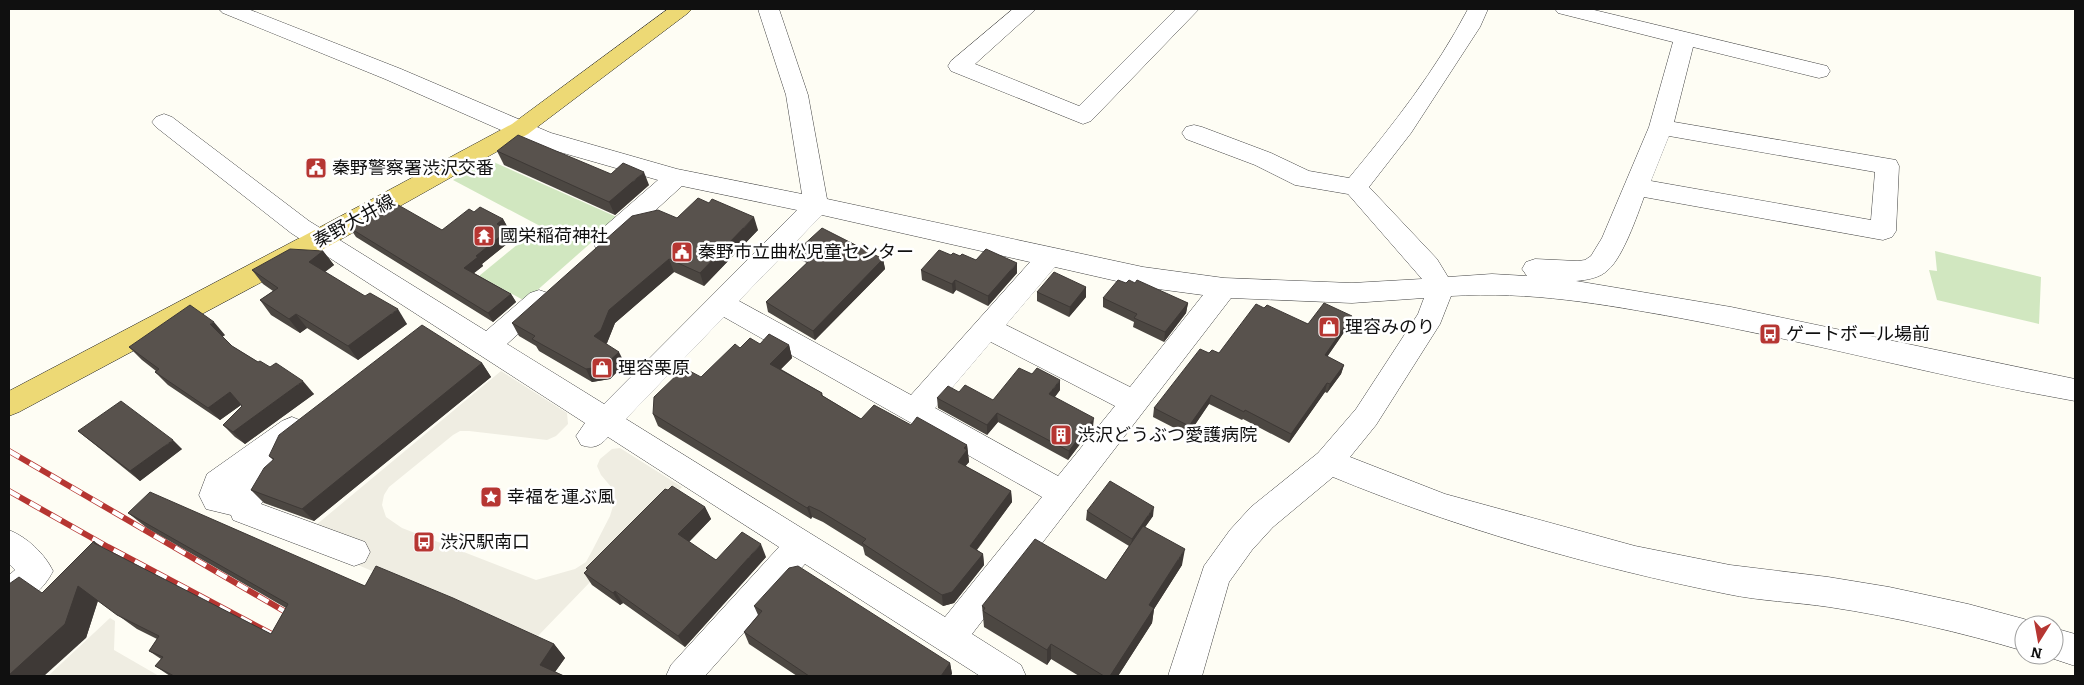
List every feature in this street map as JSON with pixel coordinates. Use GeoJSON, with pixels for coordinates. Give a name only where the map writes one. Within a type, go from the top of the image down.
{"type":"FeatureCollection","features":[{"type":"Feature","properties":{"kind":"main road","name":"秦野大井線"},"geometry":{"type":"LineString","coordinates":[[9,404],[320,239],[520,129],[681,9]]}},
{"type":"Feature","properties":{"kind":"street"},"geometry":{"type":"LineString","coordinates":[[230,9],[543,138],[677,177],[1143,277],[1224,288],[1352,292],[1492,284],[1559,288],[1731,317],[1881,350],[2070,386]]}},
{"type":"Feature","properties":{"kind":"street"},"geometry":{"type":"LineString","coordinates":[[769,9],[797,95],[816,206]]}},
{"type":"Feature","properties":{"kind":"street"},"geometry":{"type":"LineString","coordinates":[[1025,9],[959,66],[1083,116],[1188,9]]}},
{"type":"Feature","properties":{"kind":"street"},"geometry":{"type":"LineString","coordinates":[[1355,187],[1403,128],[1469,27],[1478,9]]}},
{"type":"Feature","properties":{"kind":"street"},"geometry":{"type":"LineString","coordinates":[[1564,9],[1818,71]]}},
{"type":"Feature","properties":{"kind":"street"},"geometry":{"type":"LineString","coordinates":[[1492,284],[1491,268],[1578,271],[1592,269],[1600,263],[1614,240],[1661,127],[1685,38]]}},
{"type":"Feature","properties":{"kind":"street"},"geometry":{"type":"LineString","coordinates":[[164,122],[300,227],[488,345],[598,428],[801,546],[949,638],[994,673]]}},
{"type":"Feature","properties":{"kind":"street"},"geometry":{"type":"LineString","coordinates":[[1636,187],[1883,231],[1887,166],[1661,127]]}},
{"type":"Feature","properties":{"kind":"street"},"geometry":{"type":"LineString","coordinates":[[1194,133],[1263,159],[1304,179],[1355,187],[1428,266],[1441,288]]}},
{"type":"Feature","properties":{"kind":"street"},"geometry":{"type":"LineString","coordinates":[[588,256],[677,177]]}},
{"type":"Feature","properties":{"kind":"street"},"geometry":{"type":"LineString","coordinates":[[598,428],[816,206]]}},
{"type":"Feature","properties":{"kind":"street"},"geometry":{"type":"LineString","coordinates":[[915,411],[1049,257]]}},
{"type":"Feature","properties":{"kind":"street"},"geometry":{"type":"LineString","coordinates":[[488,345],[559,282]]}},
{"type":"Feature","properties":{"kind":"street"},"geometry":{"type":"LineString","coordinates":[[949,638],[1224,288]]}},
{"type":"Feature","properties":{"kind":"street"},"geometry":{"type":"LineString","coordinates":[[1185,676],[1215,576],[1241,540],[1262,518],[1329,462],[1366,417],[1430,317],[1441,288]]}},
{"type":"Feature","properties":{"kind":"street"},"geometry":{"type":"LineString","coordinates":[[720,303],[1064,494]]}},
{"type":"Feature","properties":{"kind":"street"},"geometry":{"type":"LineString","coordinates":[[417,333],[440,315]]}},
{"type":"Feature","properties":{"kind":"street"},"geometry":{"type":"LineString","coordinates":[[987,328],[1135,403]]}},
{"type":"Feature","properties":{"kind":"street"},"geometry":{"type":"LineString","coordinates":[[310,416],[279,439],[256,488],[240,502],[244,511],[354,552]]}},
{"type":"Feature","properties":{"kind":"street"},"geometry":{"type":"LineString","coordinates":[[1329,462],[1445,507],[1635,560],[1730,580],[1890,602],[1968,619],[2014,632]]}},
{"type":"Feature","properties":{"kind":"street"},"geometry":{"type":"LineString","coordinates":[[9,544],[37,571],[9,595]]}},
{"type":"Feature","properties":{"kind":"street"},"geometry":{"type":"LineString","coordinates":[[683,676],[801,546]]}},
{"type":"Feature","properties":{"kind":"green space"},"geometry":{"type":"Polygon","coordinates":[[[489,160],[619,218],[525,301],[479,276],[540,226],[453,180],[489,160]]]}},
{"type":"Feature","properties":{"kind":"green space"},"geometry":{"type":"Polygon","coordinates":[[[1935,251],[2041,277],[2039,324],[1937,300],[1929,270],[1937,271],[1935,251]]]}},
{"type":"Feature","properties":{"kind":"shaded area"},"geometry":{"type":"Polygon","coordinates":[[[501,371],[567,413],[568,424],[556,436],[547,440],[460,431],[389,487],[384,495],[382,505],[386,517],[402,528],[536,580],[575,569],[586,562],[610,516],[614,503],[612,488],[601,475],[597,466],[600,459],[612,449],[620,448],[682,487],[535,639],[298,540],[501,371]]]}},
{"type":"Feature","properties":{"kind":"shaded area"},"geometry":{"type":"Polygon","coordinates":[[[110,618],[115,621],[114,650],[159,676],[48,676],[110,618]]]}},
{"type":"Feature","properties":{"kind":"building"},"geometry":{"type":"Polygon","coordinates":[[[518,135],[611,174],[623,163],[644,172],[609,202],[497,151],[518,135]]]}},
{"type":"Feature","properties":{"kind":"building"},"geometry":{"type":"Polygon","coordinates":[[[698,198],[709,203],[712,199],[754,217],[700,273],[669,259],[609,310],[601,330],[594,336],[619,352],[604,366],[586,369],[532,339],[535,336],[512,323],[632,216],[658,210],[677,218],[698,198]]]}},
{"type":"Feature","properties":{"kind":"building"},"geometry":{"type":"Polygon","coordinates":[[[393,202],[442,230],[469,209],[474,212],[480,207],[503,219],[497,224],[508,230],[464,268],[511,294],[488,313],[350,228],[372,212],[376,214],[393,202]]]}},
{"type":"Feature","properties":{"kind":"building"},"geometry":{"type":"Polygon","coordinates":[[[822,228],[883,259],[813,331],[766,302],[813,257],[798,250],[822,228]]]}},
{"type":"Feature","properties":{"kind":"building"},"geometry":{"type":"Polygon","coordinates":[[[290,249],[323,251],[309,262],[365,296],[370,293],[398,309],[348,346],[296,314],[289,319],[260,300],[278,288],[252,270],[290,249]]]}},
{"type":"Feature","properties":{"kind":"building"},"geometry":{"type":"Polygon","coordinates":[[[986,249],[1017,263],[988,296],[955,280],[952,284],[921,270],[939,250],[951,255],[953,253],[960,256],[962,254],[976,260],[986,249]]]}},
{"type":"Feature","properties":{"kind":"building"},"geometry":{"type":"Polygon","coordinates":[[[1054,272],[1086,287],[1070,307],[1037,292],[1054,272]]]}},
{"type":"Feature","properties":{"kind":"building"},"geometry":{"type":"Polygon","coordinates":[[[1118,280],[1126,283],[1129,280],[1135,283],[1137,280],[1188,303],[1165,332],[1134,318],[1137,314],[1103,298],[1118,280]]]}},
{"type":"Feature","properties":{"kind":"building"},"geometry":{"type":"Polygon","coordinates":[[[1324,303],[1352,316],[1325,355],[1344,365],[1330,384],[1327,383],[1291,434],[1211,395],[1189,426],[1154,408],[1200,349],[1209,353],[1212,350],[1219,353],[1256,304],[1264,308],[1267,305],[1308,324],[1324,303]]]}},
{"type":"Feature","properties":{"kind":"building"},"geometry":{"type":"Polygon","coordinates":[[[190,305],[214,322],[210,324],[232,346],[270,367],[276,363],[303,381],[233,432],[223,425],[242,406],[230,392],[208,408],[155,372],[159,369],[129,347],[190,305]]]}},
{"type":"Feature","properties":{"kind":"building"},"geometry":{"type":"Polygon","coordinates":[[[422,325],[482,363],[302,509],[251,490],[264,468],[274,459],[269,456],[279,435],[422,325]]]}},
{"type":"Feature","properties":{"kind":"building"},"geometry":{"type":"Polygon","coordinates":[[[769,334],[789,345],[770,364],[822,393],[821,395],[861,419],[874,405],[911,425],[917,417],[967,445],[964,448],[967,450],[958,462],[1011,491],[970,546],[983,554],[952,592],[942,595],[862,543],[866,539],[820,511],[809,506],[807,508],[653,414],[654,397],[684,368],[701,377],[735,344],[740,348],[750,338],[760,344],[769,334]]]}},
{"type":"Feature","properties":{"kind":"building"},"geometry":{"type":"Polygon","coordinates":[[[1019,368],[1032,374],[1037,368],[1060,380],[1049,394],[1094,418],[1069,451],[997,413],[987,425],[937,398],[948,386],[959,392],[965,385],[993,400],[1019,368]]]}},
{"type":"Feature","properties":{"kind":"building"},"geometry":{"type":"Polygon","coordinates":[[[121,401],[173,440],[130,471],[78,431],[121,401]]]}},
{"type":"Feature","properties":{"kind":"building"},"geometry":{"type":"Polygon","coordinates":[[[1110,481],[1154,507],[1132,539],[1087,511],[1110,481]]]}},
{"type":"Feature","properties":{"kind":"building"},"geometry":{"type":"Polygon","coordinates":[[[672,486],[705,507],[678,534],[716,560],[742,532],[761,544],[678,636],[615,591],[613,593],[584,573],[588,569],[586,568],[665,489],[668,490],[672,486]]]}},
{"type":"Feature","properties":{"kind":"building"},"geometry":{"type":"Polygon","coordinates":[[[150,492],[365,586],[376,566],[453,598],[554,644],[540,665],[564,676],[174,676],[155,666],[163,657],[149,651],[159,636],[117,615],[78,586],[65,624],[9,675],[9,584],[19,577],[42,593],[94,541],[94,543],[271,634],[288,604],[128,513],[150,492]]]}},
{"type":"Feature","properties":{"kind":"building"},"geometry":{"type":"Polygon","coordinates":[[[1143,526],[1185,549],[1149,605],[1154,608],[1110,676],[1104,676],[1051,644],[1047,650],[983,611],[985,608],[982,606],[1035,539],[1106,580],[1143,526]]]}},
{"type":"Feature","properties":{"kind":"building"},"geometry":{"type":"Polygon","coordinates":[[[798,566],[950,663],[941,676],[809,676],[744,632],[762,611],[754,606],[789,568],[798,566]]]}},
{"type":"Feature","properties":{"kind":"railway"},"geometry":{"type":"LineString","coordinates":[[9,451],[296,618]]}},
{"type":"Feature","properties":{"kind":"railway"},"geometry":{"type":"LineString","coordinates":[[9,491],[108,547],[283,640]]}},
{"type":"Feature","properties":{"kind":"place","name":"秦野警察署渋沢交番"},"geometry":{"type":"Point","coordinates":[316,168]}},
{"type":"Feature","properties":{"kind":"place","name":"國栄稲荷神社"},"geometry":{"type":"Point","coordinates":[484,236]}},
{"type":"Feature","properties":{"kind":"place","name":"秦野市立曲松児童センター"},"geometry":{"type":"Point","coordinates":[682,252]}},
{"type":"Feature","properties":{"kind":"place","name":"理容みのり"},"geometry":{"type":"Point","coordinates":[1329,327]}},
{"type":"Feature","properties":{"kind":"place","name":"ゲートボール場前"},"geometry":{"type":"Point","coordinates":[1770,334]}},
{"type":"Feature","properties":{"kind":"place","name":"理容栗原"},"geometry":{"type":"Point","coordinates":[602,368]}},
{"type":"Feature","properties":{"kind":"place","name":"渋沢どうぶつ愛護病院"},"geometry":{"type":"Point","coordinates":[1061,435]}},
{"type":"Feature","properties":{"kind":"place","name":"幸福を運ぶ風"},"geometry":{"type":"Point","coordinates":[491,497]}},
{"type":"Feature","properties":{"kind":"place","name":"渋沢駅南口"},"geometry":{"type":"Point","coordinates":[424,542]}}]}
